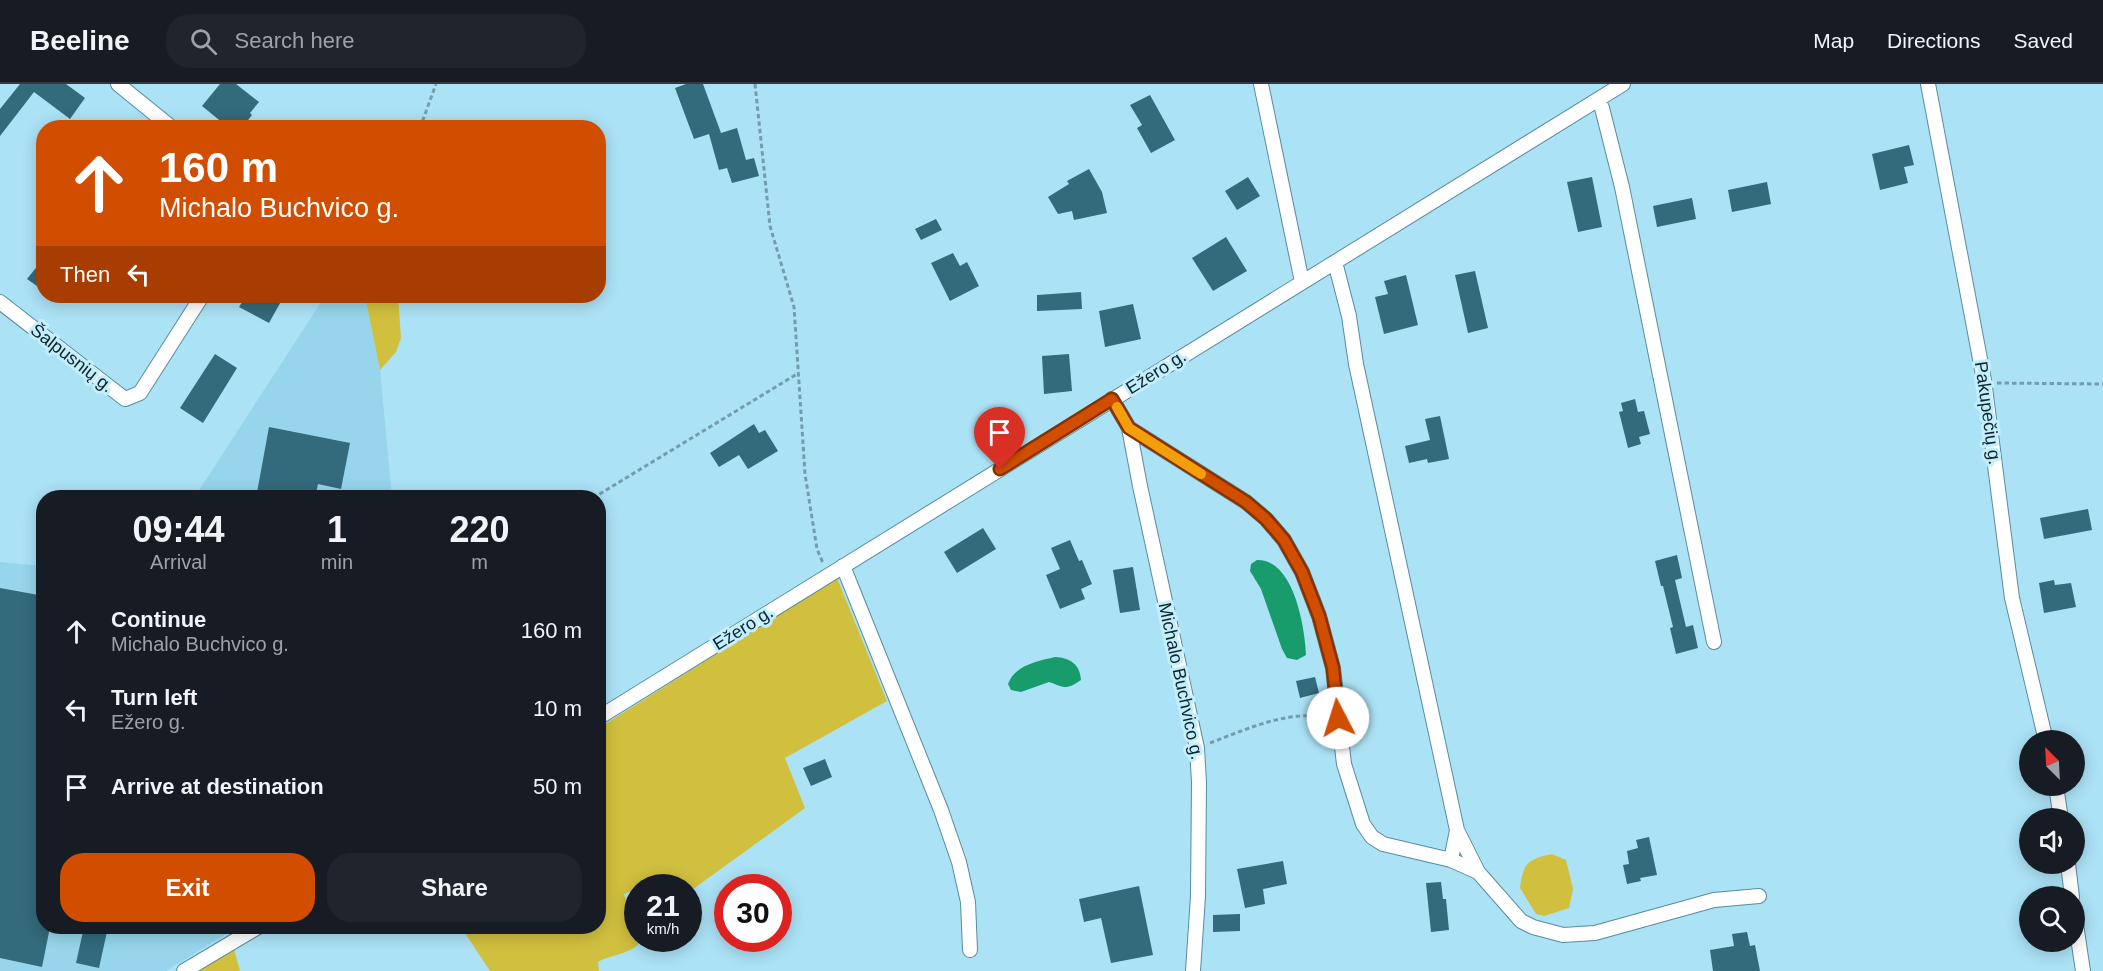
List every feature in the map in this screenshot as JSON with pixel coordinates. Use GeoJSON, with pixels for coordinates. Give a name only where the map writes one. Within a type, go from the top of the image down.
{"type":"FeatureCollection","features":[{"type":"Feature","properties":{"kind":"street"},"geometry":{"type":"LineString","coordinates":[[118,84],[162,120]]}},
{"type":"Feature","properties":{"kind":"street"},"geometry":{"type":"LineString","coordinates":[[1261,84],[1302,282]]}},
{"type":"Feature","properties":{"kind":"street","name":"Pakupečių g."},"geometry":{"type":"LineString","coordinates":[[1928,84],[1984,380],[2012,598],[2043,730]]}},
{"type":"Feature","properties":{"kind":"street","name":"Ežero g."},"geometry":{"type":"LineString","coordinates":[[606,713],[1621,85]]}},
{"type":"Feature","properties":{"kind":"street"},"geometry":{"type":"LineString","coordinates":[[1598,100],[1622,187],[1714,642]]}},
{"type":"Feature","properties":{"kind":"street"},"geometry":{"type":"LineString","coordinates":[[1335,262],[1457,830],[1478,872],[1521,921],[1533,927],[1563,935],[1595,933],[1714,900],[1759,896]]}},
{"type":"Feature","properties":{"kind":"street","name":"Šalpusnių g."},"geometry":{"type":"LineString","coordinates":[[0,302],[125,399],[140,393],[198,303]]}},
{"type":"Feature","properties":{"kind":"street","name":"Michalo Buchvico g."},"geometry":{"type":"LineString","coordinates":[[1112,399],[1129,428],[1197,748],[1198,896],[1193,971]]}},
{"type":"Feature","properties":{"kind":"street"},"geometry":{"type":"LineString","coordinates":[[1129,428],[1246,502],[1266,519],[1284,540],[1302,572],[1319,616],[1333,668],[1344,764],[1363,824],[1372,837],[1383,844],[1451,860],[1478,872]]}},
{"type":"Feature","properties":{"kind":"street"},"geometry":{"type":"LineString","coordinates":[[843,566],[941,810],[959,862],[968,902],[970,950]]}},
{"type":"Feature","properties":{"kind":"street"},"geometry":{"type":"LineString","coordinates":[[1451,860],[1457,830]]}},
{"type":"Feature","properties":{"kind":"street"},"geometry":{"type":"LineString","coordinates":[[184,971],[246,934]]}},
{"type":"Feature","properties":{"kind":"street"},"geometry":{"type":"LineString","coordinates":[[2080,952],[2083,971]]}},
{"type":"Feature","properties":{"kind":"path"},"geometry":{"type":"LineString","coordinates":[[423,120],[436,84]]}},
{"type":"Feature","properties":{"kind":"path"},"geometry":{"type":"LineString","coordinates":[[755,84],[770,226],[794,307],[805,474],[817,549],[828,575]]}},
{"type":"Feature","properties":{"kind":"path"},"geometry":{"type":"LineString","coordinates":[[606,490],[798,373]]}},
{"type":"Feature","properties":{"kind":"path"},"geometry":{"type":"LineString","coordinates":[[1984,380],[2040,385],[2103,384]]}},
{"type":"Feature","properties":{"kind":"path"},"geometry":{"type":"LineString","coordinates":[[1197,748],[1283,717],[1316,715],[1338,718]]}},
{"type":"Feature","properties":{"kind":"shaded area"},"geometry":{"type":"Polygon","coordinates":[[[320,303],[366,303],[380,370],[391,490],[199,490],[320,303]]]}},
{"type":"Feature","properties":{"kind":"shaded area"},"geometry":{"type":"Polygon","coordinates":[[[366,303],[398,303],[401,338],[396,352],[380,370],[366,303]]]}},
{"type":"Feature","properties":{"kind":"shaded area"},"geometry":{"type":"Polygon","coordinates":[[[1257,560],[1270,563],[1280,571],[1295,597],[1300,613],[1306,655],[1297,660],[1287,658],[1282,649],[1261,589],[1250,571],[1251,564],[1257,560]]]}},
{"type":"Feature","properties":{"kind":"shaded area"},"geometry":{"type":"Polygon","coordinates":[[[0,562],[36,565],[36,934],[226,934],[166,971],[0,971],[0,562]]]}},
{"type":"Feature","properties":{"kind":"shaded area"},"geometry":{"type":"Polygon","coordinates":[[[837,578],[887,701],[785,758],[805,808],[702,883],[702,874],[624,874],[624,952],[598,962],[599,971],[490,971],[466,934],[606,934],[606,724],[837,578]]]}},
{"type":"Feature","properties":{"kind":"shaded area"},"geometry":{"type":"Polygon","coordinates":[[[1055,657],[1073,663],[1079,670],[1081,680],[1069,687],[1049,682],[1021,692],[1011,690],[1008,684],[1021,668],[1055,657]]]}},
{"type":"Feature","properties":{"kind":"shaded area"},"geometry":{"type":"Polygon","coordinates":[[[1552,854],[1566,860],[1573,889],[1569,908],[1544,916],[1536,914],[1520,888],[1523,873],[1528,864],[1532,860],[1552,854]]]}},
{"type":"Feature","properties":{"kind":"shaded area"},"geometry":{"type":"Polygon","coordinates":[[[234,949],[240,971],[199,971],[234,949]]]}},
{"type":"Feature","properties":{"kind":"building"},"geometry":{"type":"Polygon","coordinates":[[[20,84],[66,84],[85,98],[70,119],[34,92],[0,136],[0,109],[20,84]]]}},
{"type":"Feature","properties":{"kind":"building"},"geometry":{"type":"Polygon","coordinates":[[[220,84],[236,84],[259,102],[250,113],[252,115],[248,120],[219,120],[202,106],[220,84]]]}},
{"type":"Feature","properties":{"kind":"building"},"geometry":{"type":"Polygon","coordinates":[[[686,84],[703,84],[721,133],[737,128],[746,160],[754,158],[759,176],[732,183],[727,168],[719,170],[709,134],[694,139],[675,88],[686,84]]]}},
{"type":"Feature","properties":{"kind":"building"},"geometry":{"type":"Polygon","coordinates":[[[1150,95],[1175,140],[1151,153],[1137,128],[1142,125],[1130,105],[1150,95]]]}},
{"type":"Feature","properties":{"kind":"building"},"geometry":{"type":"Polygon","coordinates":[[[1909,145],[1914,165],[1904,167],[1908,183],[1880,190],[1872,154],[1909,145]]]}},
{"type":"Feature","properties":{"kind":"building"},"geometry":{"type":"Polygon","coordinates":[[[1089,169],[1102,192],[1107,213],[1074,220],[1072,211],[1058,214],[1048,197],[1069,184],[1067,181],[1089,169]]]}},
{"type":"Feature","properties":{"kind":"building"},"geometry":{"type":"Polygon","coordinates":[[[1248,177],[1260,196],[1237,210],[1225,191],[1248,177]]]}},
{"type":"Feature","properties":{"kind":"building"},"geometry":{"type":"Polygon","coordinates":[[[1592,177],[1602,227],[1578,232],[1567,182],[1592,177]]]}},
{"type":"Feature","properties":{"kind":"building"},"geometry":{"type":"Polygon","coordinates":[[[1767,182],[1771,204],[1732,212],[1728,190],[1767,182]]]}},
{"type":"Feature","properties":{"kind":"building"},"geometry":{"type":"Polygon","coordinates":[[[1692,198],[1696,219],[1657,227],[1653,206],[1692,198]]]}},
{"type":"Feature","properties":{"kind":"building"},"geometry":{"type":"Polygon","coordinates":[[[936,219],[942,230],[921,240],[915,229],[936,219]]]}},
{"type":"Feature","properties":{"kind":"building"},"geometry":{"type":"Polygon","coordinates":[[[1226,237],[1247,271],[1213,291],[1192,258],[1226,237]]]}},
{"type":"Feature","properties":{"kind":"building"},"geometry":{"type":"Polygon","coordinates":[[[953,253],[960,266],[967,262],[979,286],[950,301],[931,263],[953,253]]]}},
{"type":"Feature","properties":{"kind":"building"},"geometry":{"type":"Polygon","coordinates":[[[36,268],[36,285],[27,279],[36,268]]]}},
{"type":"Feature","properties":{"kind":"building"},"geometry":{"type":"Polygon","coordinates":[[[1475,271],[1488,328],[1468,333],[1455,275],[1475,271]]]}},
{"type":"Feature","properties":{"kind":"building"},"geometry":{"type":"Polygon","coordinates":[[[1406,275],[1418,325],[1384,334],[1375,297],[1388,294],[1384,281],[1406,275]]]}},
{"type":"Feature","properties":{"kind":"building"},"geometry":{"type":"Polygon","coordinates":[[[1081,292],[1082,309],[1037,311],[1037,295],[1081,292]]]}},
{"type":"Feature","properties":{"kind":"building"},"geometry":{"type":"Polygon","coordinates":[[[242,303],[280,303],[269,323],[239,307],[242,303]]]}},
{"type":"Feature","properties":{"kind":"building"},"geometry":{"type":"Polygon","coordinates":[[[1133,304],[1141,339],[1105,347],[1099,311],[1133,304]]]}},
{"type":"Feature","properties":{"kind":"building"},"geometry":{"type":"Polygon","coordinates":[[[215,354],[237,368],[203,423],[180,408],[215,354]]]}},
{"type":"Feature","properties":{"kind":"building"},"geometry":{"type":"Polygon","coordinates":[[[1069,354],[1072,391],[1044,394],[1042,356],[1069,354]]]}},
{"type":"Feature","properties":{"kind":"building"},"geometry":{"type":"Polygon","coordinates":[[[1635,399],[1638,412],[1644,411],[1650,434],[1639,437],[1641,444],[1628,448],[1619,412],[1623,411],[1621,403],[1635,399]]]}},
{"type":"Feature","properties":{"kind":"building"},"geometry":{"type":"Polygon","coordinates":[[[1440,416],[1449,459],[1428,463],[1427,459],[1409,463],[1405,446],[1430,440],[1425,419],[1440,416]]]}},
{"type":"Feature","properties":{"kind":"building"},"geometry":{"type":"Polygon","coordinates":[[[754,424],[759,433],[765,430],[778,451],[748,469],[739,455],[719,467],[710,453],[754,424]]]}},
{"type":"Feature","properties":{"kind":"building"},"geometry":{"type":"Polygon","coordinates":[[[269,427],[350,443],[341,489],[318,484],[317,490],[257,490],[269,427]]]}},
{"type":"Feature","properties":{"kind":"building"},"geometry":{"type":"Polygon","coordinates":[[[2088,509],[2092,530],[2044,539],[2040,518],[2088,509]]]}},
{"type":"Feature","properties":{"kind":"building"},"geometry":{"type":"Polygon","coordinates":[[[983,528],[996,549],[957,573],[944,552],[983,528]]]}},
{"type":"Feature","properties":{"kind":"building"},"geometry":{"type":"Polygon","coordinates":[[[1070,540],[1092,584],[1081,589],[1085,599],[1060,609],[1046,575],[1060,569],[1051,548],[1070,540]]]}},
{"type":"Feature","properties":{"kind":"building"},"geometry":{"type":"Polygon","coordinates":[[[1677,555],[1682,578],[1675,580],[1686,627],[1693,625],[1698,648],[1676,654],[1670,628],[1673,627],[1655,561],[1677,555]]]}},
{"type":"Feature","properties":{"kind":"building"},"geometry":{"type":"Polygon","coordinates":[[[1133,567],[1140,610],[1120,613],[1113,570],[1133,567]]]}},
{"type":"Feature","properties":{"kind":"building"},"geometry":{"type":"Polygon","coordinates":[[[2054,580],[2055,585],[2071,583],[2076,607],[2044,613],[2039,583],[2054,580]]]}},
{"type":"Feature","properties":{"kind":"building"},"geometry":{"type":"Polygon","coordinates":[[[0,588],[36,595],[36,934],[49,934],[42,967],[0,958],[0,588]]]}},
{"type":"Feature","properties":{"kind":"building"},"geometry":{"type":"Polygon","coordinates":[[[1315,677],[1319,693],[1300,698],[1296,681],[1315,677]]]}},
{"type":"Feature","properties":{"kind":"building"},"geometry":{"type":"Polygon","coordinates":[[[825,759],[832,777],[811,786],[803,768],[825,759]]]}},
{"type":"Feature","properties":{"kind":"building"},"geometry":{"type":"Polygon","coordinates":[[[1649,837],[1657,875],[1640,878],[1641,881],[1627,884],[1623,865],[1629,864],[1627,851],[1638,848],[1636,840],[1649,837]]]}},
{"type":"Feature","properties":{"kind":"building"},"geometry":{"type":"Polygon","coordinates":[[[1283,861],[1287,884],[1263,889],[1265,904],[1245,908],[1237,869],[1283,861]]]}},
{"type":"Feature","properties":{"kind":"building"},"geometry":{"type":"Polygon","coordinates":[[[1441,882],[1443,899],[1446,899],[1449,930],[1431,932],[1426,883],[1441,882]]]}},
{"type":"Feature","properties":{"kind":"building"},"geometry":{"type":"Polygon","coordinates":[[[1139,886],[1153,955],[1111,963],[1101,918],[1084,922],[1079,899],[1139,886]]]}},
{"type":"Feature","properties":{"kind":"building"},"geometry":{"type":"Polygon","coordinates":[[[1240,914],[1240,931],[1213,932],[1213,915],[1240,914]]]}},
{"type":"Feature","properties":{"kind":"building"},"geometry":{"type":"Polygon","coordinates":[[[1747,932],[1750,946],[1755,945],[1760,971],[1713,971],[1710,950],[1734,946],[1732,934],[1747,932]]]}},
{"type":"Feature","properties":{"kind":"building"},"geometry":{"type":"Polygon","coordinates":[[[82,934],[106,934],[99,968],[76,963],[82,934]]]}},
{"type":"Feature","properties":{"kind":"slow traffic"},"geometry":{"type":"LineString","coordinates":[[1117,407],[1129,428],[1201,474]]}},
{"type":"Feature","properties":{"kind":"route"},"geometry":{"type":"LineString","coordinates":[[1000,469],[1112,399],[1129,428],[1246,502],[1266,519],[1284,540],[1302,572],[1319,616],[1333,668],[1338,718]]}}]}
